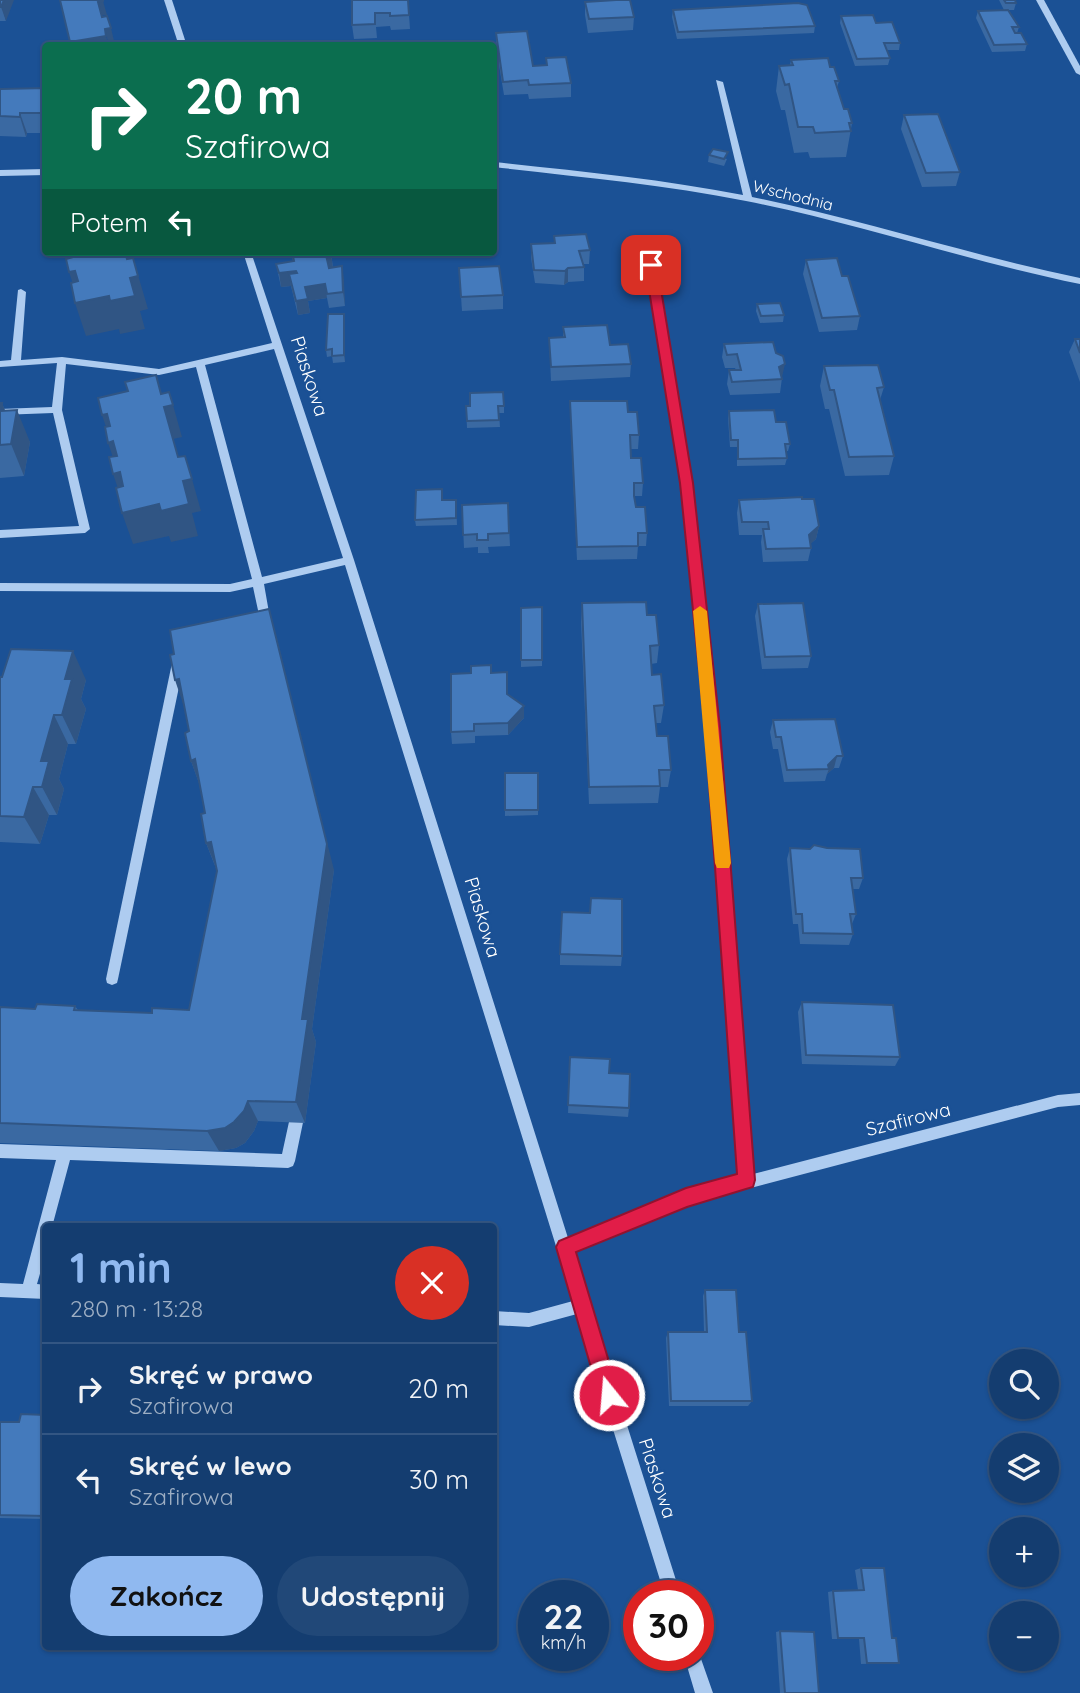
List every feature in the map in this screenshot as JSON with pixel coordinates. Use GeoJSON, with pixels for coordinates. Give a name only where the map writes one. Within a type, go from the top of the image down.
{"type":"FeatureCollection","features":[{"type":"Feature","properties":{"kind":"street"},"geometry":{"type":"LineString","coordinates":[[168,0],[182,42]]}},
{"type":"Feature","properties":{"kind":"street"},"geometry":{"type":"LineString","coordinates":[[1040,0],[1080,73]]}},
{"type":"Feature","properties":{"kind":"street"},"geometry":{"type":"LineString","coordinates":[[719,82],[748,198]]}},
{"type":"Feature","properties":{"kind":"street","name":"Wschodnia"},"geometry":{"type":"LineString","coordinates":[[497,165],[690,187],[748,198],[1011,266],[1080,281]]}},
{"type":"Feature","properties":{"kind":"street"},"geometry":{"type":"LineString","coordinates":[[0,173],[42,172]]}},
{"type":"Feature","properties":{"kind":"street","name":"Piaskowa"},"geometry":{"type":"LineString","coordinates":[[248,256],[349,560],[668,1580]]}},
{"type":"Feature","properties":{"kind":"street"},"geometry":{"type":"LineString","coordinates":[[651,265],[686,483],[712,728],[746,1180]]}},
{"type":"Feature","properties":{"kind":"street"},"geometry":{"type":"LineString","coordinates":[[16,363],[21,292]]}},
{"type":"Feature","properties":{"kind":"street"},"geometry":{"type":"LineString","coordinates":[[0,364],[62,360],[159,372],[278,345]]}},
{"type":"Feature","properties":{"kind":"street"},"geometry":{"type":"LineString","coordinates":[[0,534],[85,529],[57,410],[62,360]]}},
{"type":"Feature","properties":{"kind":"street"},"geometry":{"type":"LineString","coordinates":[[199,362],[268,624],[254,626]]}},
{"type":"Feature","properties":{"kind":"street"},"geometry":{"type":"LineString","coordinates":[[0,412],[57,410]]}},
{"type":"Feature","properties":{"kind":"street"},"geometry":{"type":"LineString","coordinates":[[0,587],[230,588],[349,560]]}},
{"type":"Feature","properties":{"kind":"street"},"geometry":{"type":"LineString","coordinates":[[112,979],[182,646]]}},
{"type":"Feature","properties":{"kind":"street"},"geometry":{"type":"LineString","coordinates":[[0,1151],[288,1161],[302,1094]]}},
{"type":"Feature","properties":{"kind":"street","name":"Szafirowa"},"geometry":{"type":"LineString","coordinates":[[565,1247],[686,1198],[746,1180],[1058,1101],[1080,1099]]}},
{"type":"Feature","properties":{"kind":"street"},"geometry":{"type":"LineString","coordinates":[[46,1223],[65,1153]]}},
{"type":"Feature","properties":{"kind":"street"},"geometry":{"type":"LineString","coordinates":[[28,1292],[42,1239]]}},
{"type":"Feature","properties":{"kind":"street"},"geometry":{"type":"LineString","coordinates":[[0,1290],[42,1292]]}},
{"type":"Feature","properties":{"kind":"street"},"geometry":{"type":"LineString","coordinates":[[497,1318],[529,1320],[581,1306]]}},
{"type":"Feature","properties":{"kind":"street"},"geometry":{"type":"LineString","coordinates":[[697,1671],[704,1693]]}},
{"type":"Feature","properties":{"kind":"building"},"geometry":{"type":"Polygon","coordinates":[[[60,0],[103,0],[98,2],[102,17],[107,16],[111,28],[105,29],[106,36],[70,42],[60,0]]]}},
{"type":"Feature","properties":{"kind":"building"},"geometry":{"type":"Polygon","coordinates":[[[352,0],[408,0],[409,15],[390,16],[390,13],[375,13],[375,24],[352,25],[352,0]]]}},
{"type":"Feature","properties":{"kind":"building"},"geometry":{"type":"Polygon","coordinates":[[[630,0],[634,17],[589,19],[585,2],[630,0]]]}},
{"type":"Feature","properties":{"kind":"building"},"geometry":{"type":"Polygon","coordinates":[[[1004,0],[1015,0],[1016,3],[1006,3],[1004,0]]]}},
{"type":"Feature","properties":{"kind":"building"},"geometry":{"type":"Polygon","coordinates":[[[798,3],[807,5],[815,26],[678,32],[673,10],[798,3]]]}},
{"type":"Feature","properties":{"kind":"building"},"geometry":{"type":"Polygon","coordinates":[[[1008,10],[1019,27],[1012,27],[1015,33],[1021,33],[1027,44],[994,45],[978,11],[1008,10]]]}},
{"type":"Feature","properties":{"kind":"building"},"geometry":{"type":"Polygon","coordinates":[[[873,15],[876,23],[892,22],[900,43],[884,43],[890,58],[857,59],[841,16],[873,15]]]}},
{"type":"Feature","properties":{"kind":"building"},"geometry":{"type":"Polygon","coordinates":[[[527,31],[533,66],[547,65],[546,58],[566,57],[571,83],[529,85],[528,80],[503,82],[496,33],[527,31]]]}},
{"type":"Feature","properties":{"kind":"building"},"geometry":{"type":"Polygon","coordinates":[[[828,58],[839,81],[835,81],[844,109],[848,109],[851,131],[815,133],[813,127],[798,127],[789,84],[785,85],[779,66],[793,65],[791,60],[828,58]]]}},
{"type":"Feature","properties":{"kind":"building"},"geometry":{"type":"Polygon","coordinates":[[[42,88],[42,113],[20,113],[20,117],[0,116],[0,89],[42,88]]]}},
{"type":"Feature","properties":{"kind":"building"},"geometry":{"type":"Polygon","coordinates":[[[938,114],[960,172],[926,173],[904,115],[938,114]]]}},
{"type":"Feature","properties":{"kind":"building"},"geometry":{"type":"Polygon","coordinates":[[[713,149],[728,152],[724,159],[709,155],[713,149]]]}},
{"type":"Feature","properties":{"kind":"building"},"geometry":{"type":"Polygon","coordinates":[[[586,234],[590,250],[579,251],[584,267],[568,268],[565,271],[534,270],[531,244],[555,243],[554,236],[586,234]]]}},
{"type":"Feature","properties":{"kind":"building"},"geometry":{"type":"Polygon","coordinates":[[[293,256],[326,256],[329,268],[342,266],[343,292],[327,294],[325,284],[305,287],[308,299],[296,301],[289,274],[297,273],[296,271],[279,273],[276,264],[294,261],[293,256]]]}},
{"type":"Feature","properties":{"kind":"building"},"geometry":{"type":"Polygon","coordinates":[[[133,258],[138,276],[130,278],[135,296],[110,301],[109,296],[75,303],[71,283],[78,281],[75,271],[69,272],[66,259],[133,258]]]}},
{"type":"Feature","properties":{"kind":"building"},"geometry":{"type":"Polygon","coordinates":[[[837,258],[842,276],[848,276],[860,316],[822,318],[806,260],[837,258]]]}},
{"type":"Feature","properties":{"kind":"building"},"geometry":{"type":"Polygon","coordinates":[[[499,266],[503,295],[461,297],[459,268],[499,266]]]}},
{"type":"Feature","properties":{"kind":"building"},"geometry":{"type":"Polygon","coordinates":[[[780,303],[784,315],[761,316],[757,304],[780,303]]]}},
{"type":"Feature","properties":{"kind":"building"},"geometry":{"type":"Polygon","coordinates":[[[328,314],[344,314],[344,355],[332,356],[332,349],[326,350],[328,314]]]}},
{"type":"Feature","properties":{"kind":"building"},"geometry":{"type":"Polygon","coordinates":[[[607,325],[610,345],[628,344],[631,364],[551,367],[549,338],[565,337],[563,327],[607,325]]]}},
{"type":"Feature","properties":{"kind":"building"},"geometry":{"type":"Polygon","coordinates":[[[1075,339],[1080,339],[1080,353],[1075,339]]]}},
{"type":"Feature","properties":{"kind":"building"},"geometry":{"type":"Polygon","coordinates":[[[773,342],[776,353],[783,356],[785,364],[779,367],[782,379],[732,382],[729,370],[741,370],[737,354],[727,355],[724,344],[773,342]]]}},
{"type":"Feature","properties":{"kind":"building"},"geometry":{"type":"Polygon","coordinates":[[[878,365],[884,387],[877,388],[894,456],[849,457],[834,390],[830,390],[824,366],[878,365]]]}},
{"type":"Feature","properties":{"kind":"building"},"geometry":{"type":"Polygon","coordinates":[[[156,375],[161,394],[169,392],[173,405],[164,407],[178,457],[185,456],[192,479],[183,481],[189,504],[161,511],[159,504],[122,513],[116,488],[123,486],[120,472],[113,474],[109,457],[117,456],[113,441],[108,443],[105,427],[110,426],[107,414],[102,415],[98,398],[128,391],[125,382],[156,375]]]}},
{"type":"Feature","properties":{"kind":"building"},"geometry":{"type":"Polygon","coordinates":[[[503,392],[504,406],[498,406],[499,420],[467,421],[466,406],[470,406],[470,393],[503,392]]]}},
{"type":"Feature","properties":{"kind":"building"},"geometry":{"type":"Polygon","coordinates":[[[570,401],[627,401],[628,412],[637,412],[639,435],[630,435],[631,458],[641,458],[643,483],[634,483],[634,496],[636,507],[645,507],[647,533],[638,533],[638,546],[577,547],[570,401]]]}},
{"type":"Feature","properties":{"kind":"building"},"geometry":{"type":"Polygon","coordinates":[[[17,410],[11,444],[0,445],[0,411],[17,410]]]}},
{"type":"Feature","properties":{"kind":"building"},"geometry":{"type":"Polygon","coordinates":[[[774,410],[776,422],[786,422],[790,444],[785,444],[787,458],[738,459],[738,440],[731,440],[729,411],[774,410]]]}},
{"type":"Feature","properties":{"kind":"building"},"geometry":{"type":"Polygon","coordinates":[[[442,489],[442,500],[456,500],[456,518],[415,520],[416,490],[442,489]]]}},
{"type":"Feature","properties":{"kind":"building"},"geometry":{"type":"Polygon","coordinates":[[[802,497],[814,499],[819,526],[809,535],[811,548],[766,549],[763,529],[769,529],[768,522],[742,522],[739,500],[802,497]]]}},
{"type":"Feature","properties":{"kind":"building"},"geometry":{"type":"Polygon","coordinates":[[[508,503],[509,533],[488,534],[488,540],[477,540],[477,534],[463,535],[462,505],[508,503]]]}},
{"type":"Feature","properties":{"kind":"building"},"geometry":{"type":"Polygon","coordinates":[[[646,602],[647,615],[656,615],[659,645],[650,646],[652,675],[661,674],[664,705],[654,706],[657,736],[668,736],[671,770],[659,770],[660,786],[589,787],[582,603],[646,602]]]}},
{"type":"Feature","properties":{"kind":"building"},"geometry":{"type":"Polygon","coordinates":[[[803,603],[811,656],[765,657],[758,604],[803,603]]]}},
{"type":"Feature","properties":{"kind":"building"},"geometry":{"type":"Polygon","coordinates":[[[542,607],[542,660],[521,660],[521,608],[542,607]]]}},
{"type":"Feature","properties":{"kind":"building"},"geometry":{"type":"Polygon","coordinates":[[[269,609],[327,844],[302,1019],[308,1019],[296,1102],[248,1101],[244,1111],[234,1122],[225,1128],[207,1131],[0,1123],[0,1007],[35,1009],[37,1004],[75,1006],[74,1010],[152,1013],[152,1008],[189,1010],[217,871],[211,842],[206,843],[201,814],[205,813],[195,759],[191,761],[185,733],[189,731],[179,679],[175,680],[170,655],[174,654],[170,630],[269,609]]]}},
{"type":"Feature","properties":{"kind":"building"},"geometry":{"type":"Polygon","coordinates":[[[11,649],[73,651],[65,679],[72,679],[62,715],[54,715],[41,761],[49,761],[42,787],[33,787],[24,817],[0,816],[0,677],[11,649]]]}},
{"type":"Feature","properties":{"kind":"building"},"geometry":{"type":"Polygon","coordinates":[[[491,665],[491,673],[507,672],[507,694],[524,706],[508,723],[474,724],[474,731],[451,732],[451,674],[471,673],[471,666],[491,665]]]}},
{"type":"Feature","properties":{"kind":"building"},"geometry":{"type":"Polygon","coordinates":[[[835,719],[843,756],[837,756],[828,765],[829,769],[787,770],[781,737],[776,737],[773,720],[835,719]]]}},
{"type":"Feature","properties":{"kind":"building"},"geometry":{"type":"Polygon","coordinates":[[[505,773],[538,773],[538,810],[505,810],[505,773]]]}},
{"type":"Feature","properties":{"kind":"building"},"geometry":{"type":"Polygon","coordinates":[[[814,845],[860,849],[863,878],[851,878],[856,914],[850,914],[853,934],[803,933],[802,914],[796,914],[790,848],[810,849],[814,845]]]}},
{"type":"Feature","properties":{"kind":"building"},"geometry":{"type":"Polygon","coordinates":[[[591,898],[622,899],[622,956],[560,954],[562,912],[590,913],[591,898]]]}},
{"type":"Feature","properties":{"kind":"building"},"geometry":{"type":"Polygon","coordinates":[[[802,1002],[893,1005],[900,1057],[806,1055],[802,1002]]]}},
{"type":"Feature","properties":{"kind":"building"},"geometry":{"type":"Polygon","coordinates":[[[570,1057],[610,1059],[609,1073],[630,1074],[629,1108],[568,1105],[570,1057]]]}},
{"type":"Feature","properties":{"kind":"building"},"geometry":{"type":"Polygon","coordinates":[[[705,1290],[736,1290],[739,1332],[746,1332],[752,1401],[671,1401],[668,1332],[707,1332],[705,1290]]]}},
{"type":"Feature","properties":{"kind":"building"},"geometry":{"type":"Polygon","coordinates":[[[21,1414],[42,1415],[42,1516],[0,1515],[0,1422],[19,1422],[21,1414]]]}},
{"type":"Feature","properties":{"kind":"building"},"geometry":{"type":"Polygon","coordinates":[[[861,1568],[884,1568],[892,1638],[896,1638],[899,1663],[867,1663],[864,1638],[838,1638],[833,1591],[864,1590],[861,1568]]]}},
{"type":"Feature","properties":{"kind":"building"},"geometry":{"type":"Polygon","coordinates":[[[780,1631],[814,1632],[819,1693],[785,1693],[780,1631]]]}},
{"type":"Feature","properties":{"kind":"slow traffic"},"geometry":{"type":"LineString","coordinates":[[700,611],[723,863]]}},
{"type":"Feature","properties":{"kind":"route"},"geometry":{"type":"LineString","coordinates":[[609,1395],[565,1247],[686,1198],[746,1180],[715,755],[686,483],[651,265]]}}]}
